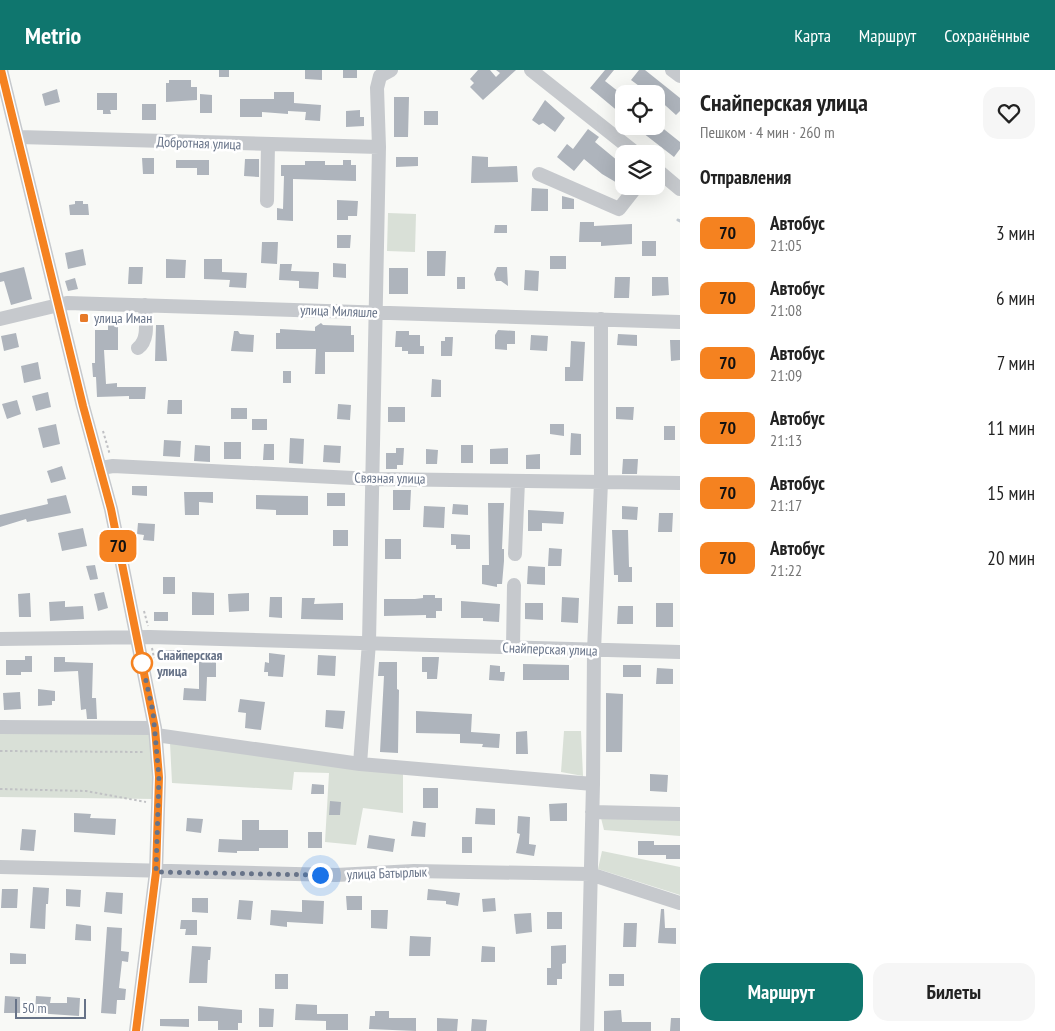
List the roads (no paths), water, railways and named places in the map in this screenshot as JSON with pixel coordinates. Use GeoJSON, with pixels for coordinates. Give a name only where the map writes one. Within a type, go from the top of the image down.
{"type":"FeatureCollection","features":[{"type":"Feature","properties":{"kind":"street"},"geometry":{"type":"LineString","coordinates":[[1,70],[83,406],[101,468],[155,731],[158,804],[156,872],[136,1031]]}},
{"type":"Feature","properties":{"kind":"street"},"geometry":{"type":"LineString","coordinates":[[360,764],[369,642],[379,147],[377,88],[380,76],[391,70]]}},
{"type":"Feature","properties":{"kind":"street"},"geometry":{"type":"LineString","coordinates":[[531,70],[626,145]]}},
{"type":"Feature","properties":{"kind":"street"},"geometry":{"type":"LineString","coordinates":[[672,70],[680,76]]}},
{"type":"Feature","properties":{"kind":"street","name":"Добротная улица"},"geometry":{"type":"LineString","coordinates":[[19,138],[379,147]]}},
{"type":"Feature","properties":{"kind":"street"},"geometry":{"type":"LineString","coordinates":[[267,201],[268,144]]}},
{"type":"Feature","properties":{"kind":"street"},"geometry":{"type":"LineString","coordinates":[[539,174],[619,208],[630,195]]}},
{"type":"Feature","properties":{"kind":"street"},"geometry":{"type":"LineString","coordinates":[[665,176],[680,189]]}},
{"type":"Feature","properties":{"kind":"street","name":"улица Миляшле"},"geometry":{"type":"LineString","coordinates":[[0,319],[59,304],[680,322]]}},
{"type":"Feature","properties":{"kind":"street"},"geometry":{"type":"LineString","coordinates":[[138,348],[144,343],[146,334],[145,305]]}},
{"type":"Feature","properties":{"kind":"street"},"geometry":{"type":"LineString","coordinates":[[587,1031],[594,651],[601,482],[601,319]]}},
{"type":"Feature","properties":{"kind":"street","name":"Связная улица"},"geometry":{"type":"LineString","coordinates":[[101,468],[122,467],[373,479],[680,483]]}},
{"type":"Feature","properties":{"kind":"street"},"geometry":{"type":"LineString","coordinates":[[516,554],[518,481]]}},
{"type":"Feature","properties":{"kind":"street"},"geometry":{"type":"LineString","coordinates":[[513,647],[514,585]]}},
{"type":"Feature","properties":{"kind":"street","name":"Снайперская улица"},"geometry":{"type":"LineString","coordinates":[[0,638],[136,637],[680,652]]}},
{"type":"Feature","properties":{"kind":"street"},"geometry":{"type":"LineString","coordinates":[[0,727],[155,731],[360,764],[593,784]]}},
{"type":"Feature","properties":{"kind":"street"},"geometry":{"type":"LineString","coordinates":[[592,812],[680,814]]}},
{"type":"Feature","properties":{"kind":"street","name":"улица Батырлык"},"geometry":{"type":"LineString","coordinates":[[0,867],[336,875],[431,871],[590,874],[680,903]]}},
{"type":"Feature","properties":{"kind":"place","name":"улица Иман"},"geometry":{"type":"Point","coordinates":[84,318]}},
{"type":"Feature","properties":{"kind":"place","name":"Снайперская улица"},"geometry":{"type":"Point","coordinates":[142,663]}}]}
